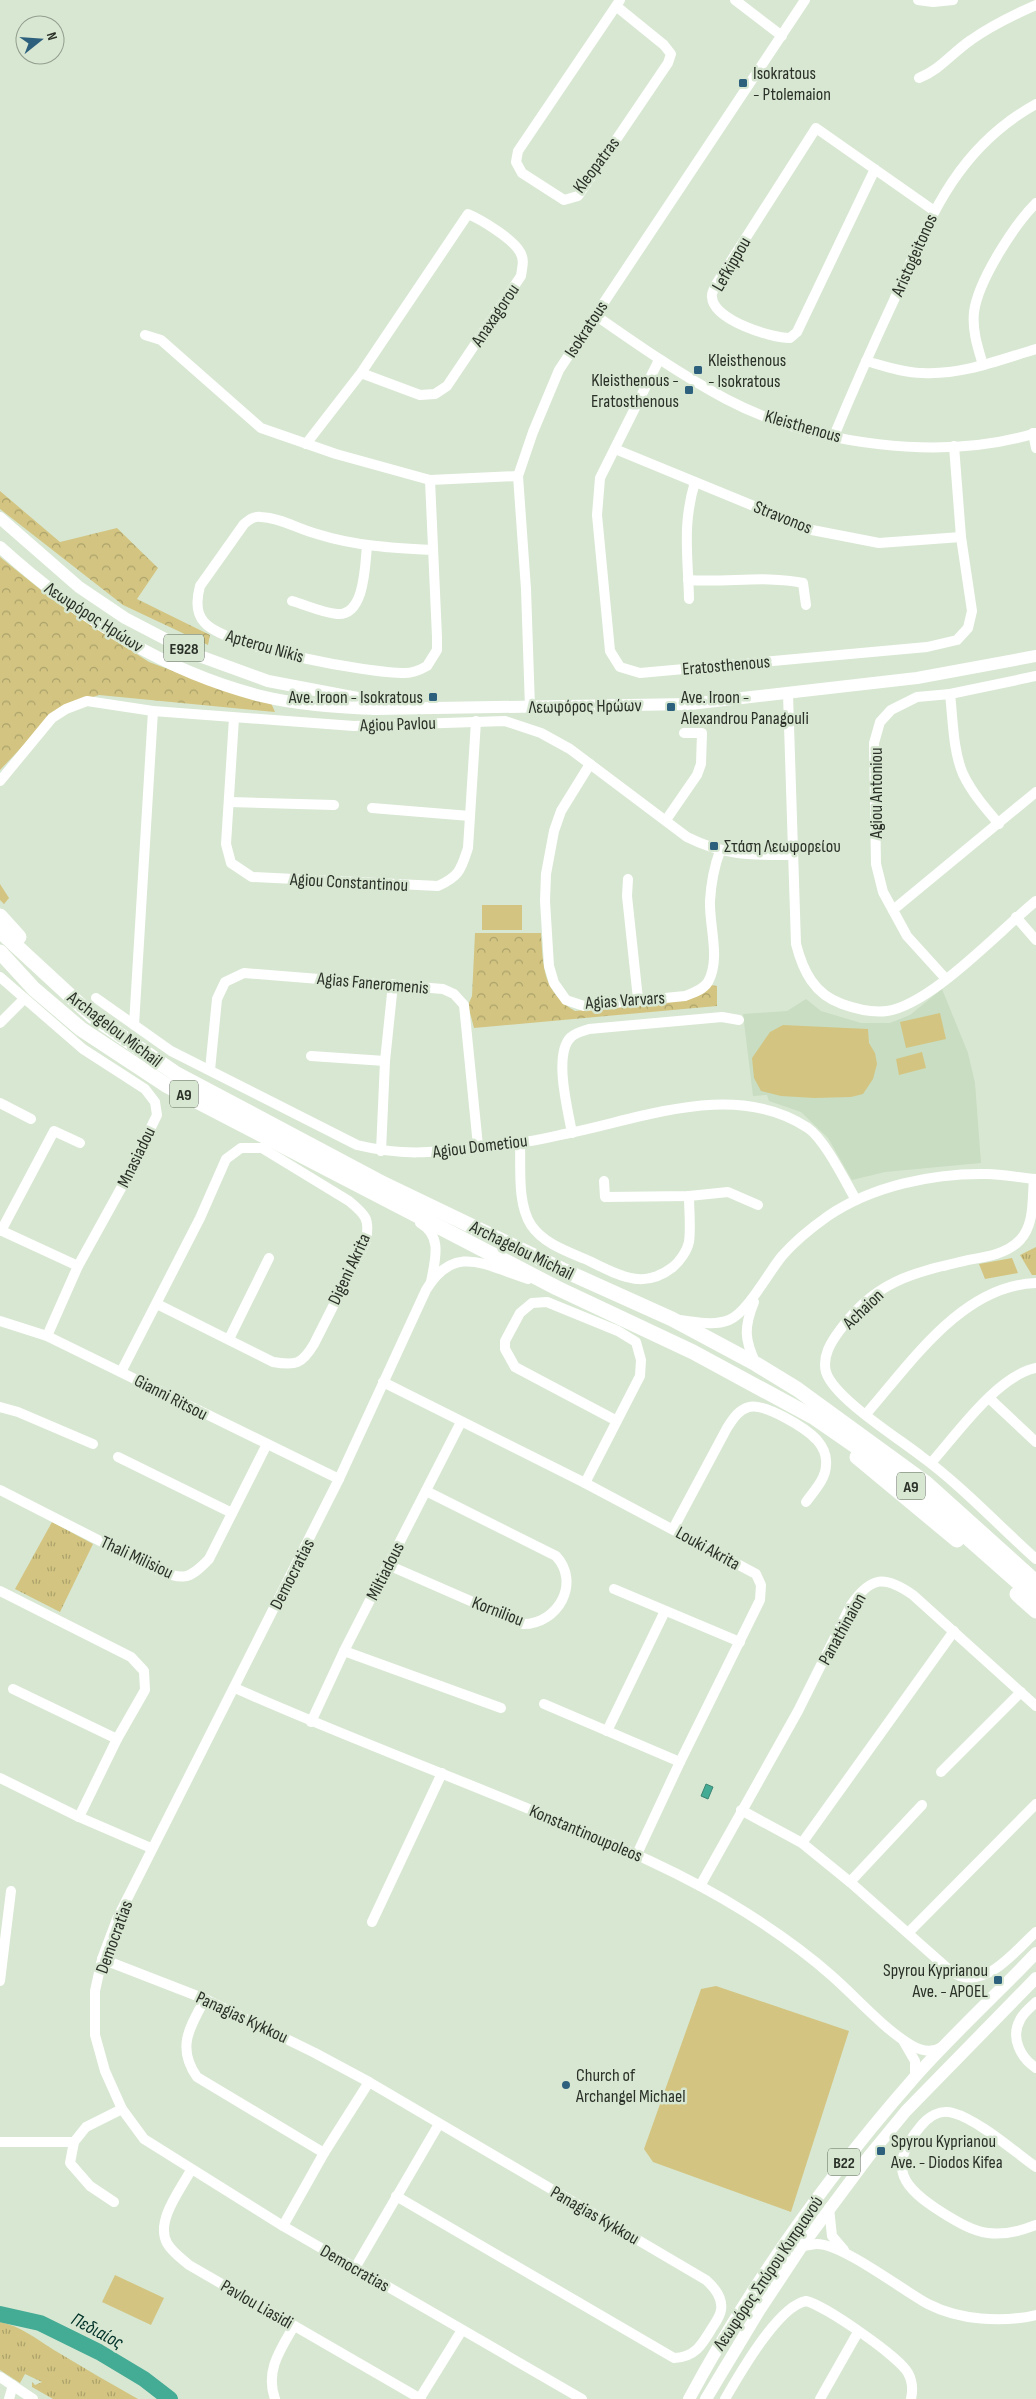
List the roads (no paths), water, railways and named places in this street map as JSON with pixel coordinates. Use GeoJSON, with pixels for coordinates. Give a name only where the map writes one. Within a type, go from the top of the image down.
{"type":"FeatureCollection","features":[{"type":"Feature","properties":{"kind":"highway"},"geometry":{"type":"LineString","coordinates":[[0,916],[22,940],[50,979]]}},
{"type":"Feature","properties":{"kind":"highway","name":"Archagelou Michail"},"geometry":{"type":"LineString","coordinates":[[0,931],[92,1016],[175,1072],[399,1203],[557,1288],[693,1352],[823,1423],[893,1472],[1036,1598]]}},
{"type":"Feature","properties":{"kind":"highway","name":"Archagelou Michail"},"geometry":{"type":"LineString","coordinates":[[0,952],[29,994],[166,1085],[351,1174],[379,1197],[399,1203],[563,1270],[672,1319],[756,1364],[797,1389],[926,1483],[1036,1582]]}},
{"type":"Feature","properties":{"kind":"highway"},"geometry":{"type":"LineString","coordinates":[[0,964],[29,994]]}},
{"type":"Feature","properties":{"kind":"highway"},"geometry":{"type":"LineString","coordinates":[[797,1389],[819,1396],[906,1455],[966,1505],[1036,1569]]}},
{"type":"Feature","properties":{"kind":"highway"},"geometry":{"type":"LineString","coordinates":[[771,1394],[857,1457],[945,1530],[1036,1612]]}},
{"type":"Feature","properties":{"kind":"main road","name":"Λεωφόρος Ηρώων"},"geometry":{"type":"LineString","coordinates":[[0,518],[79,587],[125,618],[194,654],[268,681],[374,700],[401,708]]}},
{"type":"Feature","properties":{"kind":"main road","name":"Λεωφόρος Ηρώων"},"geometry":{"type":"LineString","coordinates":[[0,547],[61,598],[115,635],[185,671],[262,696],[329,706],[374,709],[690,704],[788,694],[945,674],[1036,656]]}},
{"type":"Feature","properties":{"kind":"main road","name":"Λεωφόρος Σπύρου Κυπριανού"},"geometry":{"type":"LineString","coordinates":[[689,2399],[745,2303],[800,2222],[856,2147],[915,2077],[1036,1953]]}},
{"type":"Feature","properties":{"kind":"main road","name":"Λεωφόρος Σπύρου Κυπριανού"},"geometry":{"type":"LineString","coordinates":[[706,2399],[748,2328],[829,2208],[906,2111],[1036,1978]]}},
{"type":"Feature","properties":{"kind":"street"},"geometry":{"type":"LineString","coordinates":[[735,0],[782,36]]}},
{"type":"Feature","properties":{"kind":"street","name":"Isokratous"},"geometry":{"type":"LineString","coordinates":[[530,708],[526,589],[518,476],[533,432],[559,370],[805,0]]}},
{"type":"Feature","properties":{"kind":"street"},"geometry":{"type":"LineString","coordinates":[[918,0],[933,2],[953,0]]}},
{"type":"Feature","properties":{"kind":"street","name":"Kleopatras"},"geometry":{"type":"LineString","coordinates":[[618,3],[664,45],[670,54],[668,63],[578,196],[564,200],[522,173],[516,162],[518,151],[618,3]]}},
{"type":"Feature","properties":{"kind":"street"},"geometry":{"type":"LineString","coordinates":[[919,78],[938,68],[970,40],[1036,5]]}},
{"type":"Feature","properties":{"kind":"street","name":"Aristogeitonos"},"geometry":{"type":"LineString","coordinates":[[834,436],[934,210],[952,181],[975,153],[1007,123],[1036,104]]}},
{"type":"Feature","properties":{"kind":"street","name":"Lefkippou"},"geometry":{"type":"LineString","coordinates":[[875,169],[797,332],[790,338],[778,338],[745,327],[716,309],[712,297],[715,286],[816,128],[875,169],[934,210]]}},
{"type":"Feature","properties":{"kind":"street"},"geometry":{"type":"LineString","coordinates":[[983,365],[976,343],[974,311],[990,270],[1014,227],[1036,203]]}},
{"type":"Feature","properties":{"kind":"street","name":"Anaxagorou"},"geometry":{"type":"LineString","coordinates":[[306,444],[361,373],[468,214],[487,223],[520,251],[523,261],[521,276],[447,386],[435,394],[420,395],[361,373]]}},
{"type":"Feature","properties":{"kind":"street","name":"Kleisthenous"},"geometry":{"type":"LineString","coordinates":[[595,316],[659,360],[728,400],[773,420],[870,444],[910,447],[992,443],[1035,433]]}},
{"type":"Feature","properties":{"kind":"street"},"geometry":{"type":"LineString","coordinates":[[145,335],[161,340],[261,428],[306,444],[430,480],[518,476]]}},
{"type":"Feature","properties":{"kind":"street"},"geometry":{"type":"LineString","coordinates":[[866,361],[922,374],[964,370],[1036,349]]}},
{"type":"Feature","properties":{"kind":"street","name":"Eratosthenous"},"geometry":{"type":"LineString","coordinates":[[659,360],[600,478],[597,515],[610,651],[620,667],[640,673],[927,647],[957,640],[968,628],[972,611],[961,537],[954,446]]}},
{"type":"Feature","properties":{"kind":"street"},"geometry":{"type":"LineString","coordinates":[[1035,433],[1036,448]]}},
{"type":"Feature","properties":{"kind":"street","name":"Stravonos"},"geometry":{"type":"LineString","coordinates":[[614,448],[812,530],[879,543],[961,537]]}},
{"type":"Feature","properties":{"kind":"street","name":"Apterou Nikis"},"geometry":{"type":"LineString","coordinates":[[430,480],[437,650],[427,666],[407,673],[365,670],[322,662],[220,634],[204,622],[199,613],[197,594],[200,586],[244,524],[252,518],[259,516],[273,518],[317,534],[367,546],[432,550]]}},
{"type":"Feature","properties":{"kind":"street"},"geometry":{"type":"LineString","coordinates":[[689,598],[685,543],[688,506],[695,482]]}},
{"type":"Feature","properties":{"kind":"street"},"geometry":{"type":"LineString","coordinates":[[292,601],[337,614],[346,613],[355,607],[360,598],[367,546]]}},
{"type":"Feature","properties":{"kind":"street"},"geometry":{"type":"LineString","coordinates":[[688,580],[717,582],[784,579],[803,584],[806,605]]}},
{"type":"Feature","properties":{"kind":"street","name":"Agiou Antoniou"},"geometry":{"type":"LineString","coordinates":[[946,979],[907,936],[883,892],[876,864],[874,743],[880,722],[891,710],[917,697],[950,694],[1036,676]]}},
{"type":"Feature","properties":{"kind":"street"},"geometry":{"type":"LineString","coordinates":[[788,694],[796,944],[806,974],[817,989],[831,1000],[853,1008],[888,1011],[926,995],[1036,901]]}},
{"type":"Feature","properties":{"kind":"street"},"geometry":{"type":"LineString","coordinates":[[950,694],[955,738],[963,774],[980,801],[999,824]]}},
{"type":"Feature","properties":{"kind":"street","name":"Agiou Pavlou"},"geometry":{"type":"LineString","coordinates":[[0,780],[52,718],[66,709],[87,701],[153,711],[354,726],[505,721],[524,726],[570,749],[687,836],[720,851],[793,855]]}},
{"type":"Feature","properties":{"kind":"street"},"geometry":{"type":"LineString","coordinates":[[134,1025],[153,711]]}},
{"type":"Feature","properties":{"kind":"street","name":"Agiou Constantinou"},"geometry":{"type":"LineString","coordinates":[[234,718],[226,844],[231,863],[252,877],[438,886],[453,879],[462,865],[468,848],[476,721]]}},
{"type":"Feature","properties":{"kind":"street"},"geometry":{"type":"LineString","coordinates":[[666,820],[692,785],[701,764],[702,733],[684,733]]}},
{"type":"Feature","properties":{"kind":"street","name":"Agias Varvars"},"geometry":{"type":"LineString","coordinates":[[590,764],[561,811],[550,850],[544,902],[549,966],[558,992],[566,1000],[584,1006],[685,996],[698,991],[707,984],[714,967],[710,901],[714,869],[720,851]]}},
{"type":"Feature","properties":{"kind":"street"},"geometry":{"type":"LineString","coordinates":[[893,910],[1036,792]]}},
{"type":"Feature","properties":{"kind":"street"},"geometry":{"type":"LineString","coordinates":[[229,802],[334,805]]}},
{"type":"Feature","properties":{"kind":"street"},"geometry":{"type":"LineString","coordinates":[[372,808],[470,816]]}},
{"type":"Feature","properties":{"kind":"street"},"geometry":{"type":"LineString","coordinates":[[628,879],[627,896],[638,1000]]}},
{"type":"Feature","properties":{"kind":"street"},"geometry":{"type":"LineString","coordinates":[[1016,917],[1036,940]]}},
{"type":"Feature","properties":{"kind":"street","name":"Agias Faneromenis"},"geometry":{"type":"LineString","coordinates":[[210,1070],[217,999],[225,982],[244,973],[443,989],[454,994],[464,1005],[478,1146]]}},
{"type":"Feature","properties":{"kind":"street","name":"Mnasiadou"},"geometry":{"type":"LineString","coordinates":[[0,977],[29,994],[84,1049],[145,1089],[155,1102],[157,1115],[125,1181],[78,1266],[47,1336]]}},
{"type":"Feature","properties":{"kind":"street"},"geometry":{"type":"LineString","coordinates":[[381,1151],[385,1061],[393,984]]}},
{"type":"Feature","properties":{"kind":"street"},"geometry":{"type":"LineString","coordinates":[[0,1023],[29,994]]}},
{"type":"Feature","properties":{"kind":"street","name":"Agiou Dometiou"},"geometry":{"type":"LineString","coordinates":[[96,998],[171,1051],[357,1145],[381,1151],[443,1152],[478,1146],[520,1143],[687,1108],[723,1103],[756,1106],[783,1115],[809,1129],[838,1167],[856,1200]]}},
{"type":"Feature","properties":{"kind":"street"},"geometry":{"type":"LineString","coordinates":[[572,1132],[563,1080],[562,1052],[570,1037],[589,1029],[722,1018],[739,1020]]}},
{"type":"Feature","properties":{"kind":"street"},"geometry":{"type":"LineString","coordinates":[[311,1056],[385,1061]]}},
{"type":"Feature","properties":{"kind":"street"},"geometry":{"type":"LineString","coordinates":[[0,1103],[31,1119]]}},
{"type":"Feature","properties":{"kind":"street"},"geometry":{"type":"LineString","coordinates":[[78,1266],[0,1230],[54,1131],[80,1143]]}},
{"type":"Feature","properties":{"kind":"street"},"geometry":{"type":"LineString","coordinates":[[520,1143],[526,1215],[540,1237],[626,1278],[646,1280],[664,1273],[685,1253],[689,1242],[689,1196]]}},
{"type":"Feature","properties":{"kind":"street","name":"Digeni Akrita"},"geometry":{"type":"LineString","coordinates":[[121,1372],[157,1304],[226,1159],[241,1148],[262,1148],[349,1201],[363,1212],[369,1225],[366,1241],[305,1359],[290,1365],[273,1362],[157,1304]]}},
{"type":"Feature","properties":{"kind":"street"},"geometry":{"type":"LineString","coordinates":[[672,1319],[718,1324],[732,1319],[741,1313],[783,1255],[800,1237],[828,1216],[856,1200],[884,1189],[932,1178],[988,1174],[1035,1179]]}},
{"type":"Feature","properties":{"kind":"street","name":"Achaion"},"geometry":{"type":"LineString","coordinates":[[1035,1179],[1030,1221],[1024,1235],[1015,1245],[1002,1252],[916,1273],[896,1280],[875,1293],[851,1314],[837,1334],[827,1351],[826,1372],[840,1394],[931,1463],[1036,1559]]}},
{"type":"Feature","properties":{"kind":"street"},"geometry":{"type":"LineString","coordinates":[[604,1181],[605,1197],[689,1196],[728,1192],[758,1205]]}},
{"type":"Feature","properties":{"kind":"street","name":"Democratias"},"geometry":{"type":"LineString","coordinates":[[399,1203],[427,1227],[433,1235],[436,1253],[431,1282],[339,1479],[235,1688],[151,1848],[117,1919],[102,1959],[95,1991],[95,2035],[105,2071],[122,2109],[144,2139],[283,2226],[582,2399]]}},
{"type":"Feature","properties":{"kind":"street"},"geometry":{"type":"LineString","coordinates":[[229,1339],[269,1258]]}},
{"type":"Feature","properties":{"kind":"street","name":"Democratias"},"geometry":{"type":"LineString","coordinates":[[431,1282],[446,1267],[458,1261],[475,1260],[557,1288]]}},
{"type":"Feature","properties":{"kind":"street"},"geometry":{"type":"LineString","coordinates":[[866,1414],[942,1328],[960,1313],[1004,1288],[1036,1283]]}},
{"type":"Feature","properties":{"kind":"street"},"geometry":{"type":"LineString","coordinates":[[756,1364],[749,1349],[746,1327],[758,1289]]}},
{"type":"Feature","properties":{"kind":"street"},"geometry":{"type":"LineString","coordinates":[[585,1483],[617,1421],[640,1376],[642,1360],[636,1342],[618,1331],[547,1302],[532,1303],[520,1313],[505,1341],[505,1349],[516,1367],[617,1421]]}},
{"type":"Feature","properties":{"kind":"street","name":"Gianni Ritsou"},"geometry":{"type":"LineString","coordinates":[[0,1321],[47,1336],[339,1479]]}},
{"type":"Feature","properties":{"kind":"street"},"geometry":{"type":"LineString","coordinates":[[931,1463],[989,1398],[1017,1374],[1036,1368]]}},
{"type":"Feature","properties":{"kind":"street","name":"Louki Akrita"},"geometry":{"type":"LineString","coordinates":[[383,1382],[673,1529],[756,1574],[762,1585],[760,1600],[637,1854]]}},
{"type":"Feature","properties":{"kind":"street"},"geometry":{"type":"LineString","coordinates":[[989,1398],[1036,1442]]}},
{"type":"Feature","properties":{"kind":"street"},"geometry":{"type":"LineString","coordinates":[[673,1529],[727,1428],[738,1413],[747,1407],[759,1406],[771,1410],[816,1439],[823,1449],[826,1467],[823,1478],[806,1502]]}},
{"type":"Feature","properties":{"kind":"street"},"geometry":{"type":"LineString","coordinates":[[0,1407],[18,1412],[93,1444]]}},
{"type":"Feature","properties":{"kind":"street","name":"Miltiadous"},"geometry":{"type":"LineString","coordinates":[[310,1722],[344,1651],[461,1422]]}},
{"type":"Feature","properties":{"kind":"street","name":"Thali Milisiou"},"geometry":{"type":"LineString","coordinates":[[0,1490],[155,1569],[178,1578],[196,1573],[209,1559],[267,1444]]}},
{"type":"Feature","properties":{"kind":"street"},"geometry":{"type":"LineString","coordinates":[[118,1457],[232,1513]]}},
{"type":"Feature","properties":{"kind":"street","name":"Korniliou"},"geometry":{"type":"LineString","coordinates":[[388,1565],[523,1624],[544,1620],[556,1610],[561,1601],[567,1582],[565,1570],[556,1556],[426,1491]]}},
{"type":"Feature","properties":{"kind":"street","name":"Panathinaion"},"geometry":{"type":"LineString","coordinates":[[700,1886],[798,1711],[851,1605],[861,1590],[872,1582],[884,1581],[900,1586],[954,1631],[1036,1706]]}},
{"type":"Feature","properties":{"kind":"street"},"geometry":{"type":"LineString","coordinates":[[614,1588],[740,1642]]}},
{"type":"Feature","properties":{"kind":"street"},"geometry":{"type":"LineString","coordinates":[[0,1591],[131,1657],[144,1671],[144,1690],[117,1739],[79,1817]]}},
{"type":"Feature","properties":{"kind":"street"},"geometry":{"type":"LineString","coordinates":[[607,1731],[665,1611]]}},
{"type":"Feature","properties":{"kind":"street"},"geometry":{"type":"LineString","coordinates":[[802,1843],[954,1631]]}},
{"type":"Feature","properties":{"kind":"street"},"geometry":{"type":"LineString","coordinates":[[344,1651],[501,1708]]}},
{"type":"Feature","properties":{"kind":"street","name":"Konstantinoupoleos"},"geometry":{"type":"LineString","coordinates":[[235,1688],[310,1722],[442,1773],[637,1854],[700,1886],[777,1932],[810,1958],[902,2040],[915,2061],[915,2077]]}},
{"type":"Feature","properties":{"kind":"street"},"geometry":{"type":"LineString","coordinates":[[13,1689],[117,1739]]}},
{"type":"Feature","properties":{"kind":"street"},"geometry":{"type":"LineString","coordinates":[[940,1772],[1021,1692]]}},
{"type":"Feature","properties":{"kind":"street"},"geometry":{"type":"LineString","coordinates":[[544,1704],[680,1762]]}},
{"type":"Feature","properties":{"kind":"street"},"geometry":{"type":"LineString","coordinates":[[372,1922],[442,1773]]}},
{"type":"Feature","properties":{"kind":"street"},"geometry":{"type":"LineString","coordinates":[[0,1778],[79,1817],[151,1848]]}},
{"type":"Feature","properties":{"kind":"street"},"geometry":{"type":"LineString","coordinates":[[908,1932],[1036,1804]]}},
{"type":"Feature","properties":{"kind":"street"},"geometry":{"type":"LineString","coordinates":[[850,1882],[922,1805]]}},
{"type":"Feature","properties":{"kind":"street"},"geometry":{"type":"LineString","coordinates":[[741,1810],[802,1843],[850,1882],[946,1967],[960,1976],[977,1977],[994,1970],[1036,1932]]}},
{"type":"Feature","properties":{"kind":"street"},"geometry":{"type":"LineString","coordinates":[[0,1981],[11,1891]]}},
{"type":"Feature","properties":{"kind":"street","name":"Panagias Kykkou"},"geometry":{"type":"LineString","coordinates":[[102,1959],[205,1999],[259,2023],[370,2082],[706,2280],[715,2289],[721,2304],[721,2310],[706,2339],[694,2353],[674,2358],[396,2196]]}},
{"type":"Feature","properties":{"kind":"street"},"geometry":{"type":"LineString","coordinates":[[205,1999],[190,2028],[185,2048],[188,2064],[197,2077],[324,2153]]}},
{"type":"Feature","properties":{"kind":"street"},"geometry":{"type":"LineString","coordinates":[[1036,2002],[1019,2020],[1017,2030],[1017,2042],[1020,2051],[1026,2061],[1036,2068]]}},
{"type":"Feature","properties":{"kind":"street","name":"Konstantinoupoleos"},"geometry":{"type":"LineString","coordinates":[[902,2040],[925,2050],[933,2051],[945,2046]]}},
{"type":"Feature","properties":{"kind":"street"},"geometry":{"type":"LineString","coordinates":[[283,2226],[324,2153],[370,2082]]}},
{"type":"Feature","properties":{"kind":"street"},"geometry":{"type":"LineString","coordinates":[[114,2202],[90,2186],[70,2163],[74,2142],[86,2127],[122,2109]]}},
{"type":"Feature","properties":{"kind":"street"},"geometry":{"type":"LineString","coordinates":[[1036,2167],[975,2124],[948,2112],[934,2115],[924,2123],[914,2135],[901,2162],[904,2179],[911,2190],[922,2200],[966,2225],[987,2233],[1005,2233],[1020,2231],[1036,2225]]}},
{"type":"Feature","properties":{"kind":"street"},"geometry":{"type":"LineString","coordinates":[[355,2268],[439,2124]]}},
{"type":"Feature","properties":{"kind":"street"},"geometry":{"type":"LineString","coordinates":[[0,2142],[74,2142]]}},
{"type":"Feature","properties":{"kind":"street","name":"Pavlou Liasidi"},"geometry":{"type":"LineString","coordinates":[[191,2170],[165,2220],[166,2241],[173,2251],[189,2265],[420,2399]]}},
{"type":"Feature","properties":{"kind":"street"},"geometry":{"type":"LineString","coordinates":[[829,2208],[830,2230],[836,2241],[859,2261]]}},
{"type":"Feature","properties":{"kind":"street"},"geometry":{"type":"LineString","coordinates":[[802,2246],[817,2244],[827,2246],[859,2261],[928,2304],[946,2311],[992,2318],[1036,2315]]}},
{"type":"Feature","properties":{"kind":"street"},"geometry":{"type":"LineString","coordinates":[[725,2399],[748,2361],[782,2316],[795,2305],[806,2301],[826,2309],[904,2367],[912,2383],[911,2399]]}},
{"type":"Feature","properties":{"kind":"street"},"geometry":{"type":"LineString","coordinates":[[275,2399],[271,2381],[273,2367],[277,2355],[294,2326]]}},
{"type":"Feature","properties":{"kind":"street"},"geometry":{"type":"LineString","coordinates":[[420,2399],[462,2330]]}},
{"type":"Feature","properties":{"kind":"street"},"geometry":{"type":"LineString","coordinates":[[820,2399],[858,2332]]}},
{"type":"Feature","properties":{"kind":"street"},"geometry":{"type":"LineString","coordinates":[[0,2377],[28,2398]]}},
{"type":"Feature","properties":{"kind":"street"},"geometry":{"type":"LineString","coordinates":[[10,2399],[13,2385]]}},
{"type":"Feature","properties":{"kind":"water"},"geometry":{"type":"Polygon","coordinates":[[[706,1784],[713,1787],[708,1799],[701,1796],[706,1784]]]}},
{"type":"Feature","properties":{"kind":"waterway","name":"Πεδιαίος"},"geometry":{"type":"LineString","coordinates":[[0,2314],[40,2323],[99,2352],[144,2379],[170,2399]]}},
{"type":"Feature","properties":{"kind":"place","name":"Isokratous - Ptolemaion"},"geometry":{"type":"Point","coordinates":[743,83]}},
{"type":"Feature","properties":{"kind":"place","name":"Kleisthenous - Isokratous"},"geometry":{"type":"Point","coordinates":[698,370]}},
{"type":"Feature","properties":{"kind":"place","name":"Kleisthenous - Eratosthenous"},"geometry":{"type":"Point","coordinates":[689,390]}},
{"type":"Feature","properties":{"kind":"place","name":"Ave. Iroon - Isokratous"},"geometry":{"type":"Point","coordinates":[433,697]}},
{"type":"Feature","properties":{"kind":"place","name":"Ave. Iroon - Alexandrou Panagouli"},"geometry":{"type":"Point","coordinates":[671,707]}},
{"type":"Feature","properties":{"kind":"place","name":"Στάση Λεωφορείου"},"geometry":{"type":"Point","coordinates":[714,846]}},
{"type":"Feature","properties":{"kind":"place","name":"Spyrou Kyprianou Ave. - APOEL"},"geometry":{"type":"Point","coordinates":[998,1980]}},
{"type":"Feature","properties":{"kind":"place","name":"Church of Archangel Michael"},"geometry":{"type":"Point","coordinates":[566,2085]}},
{"type":"Feature","properties":{"kind":"place","name":"Spyrou Kyprianou Ave. - Diodos Kifea"},"geometry":{"type":"Point","coordinates":[881,2151]}}]}
